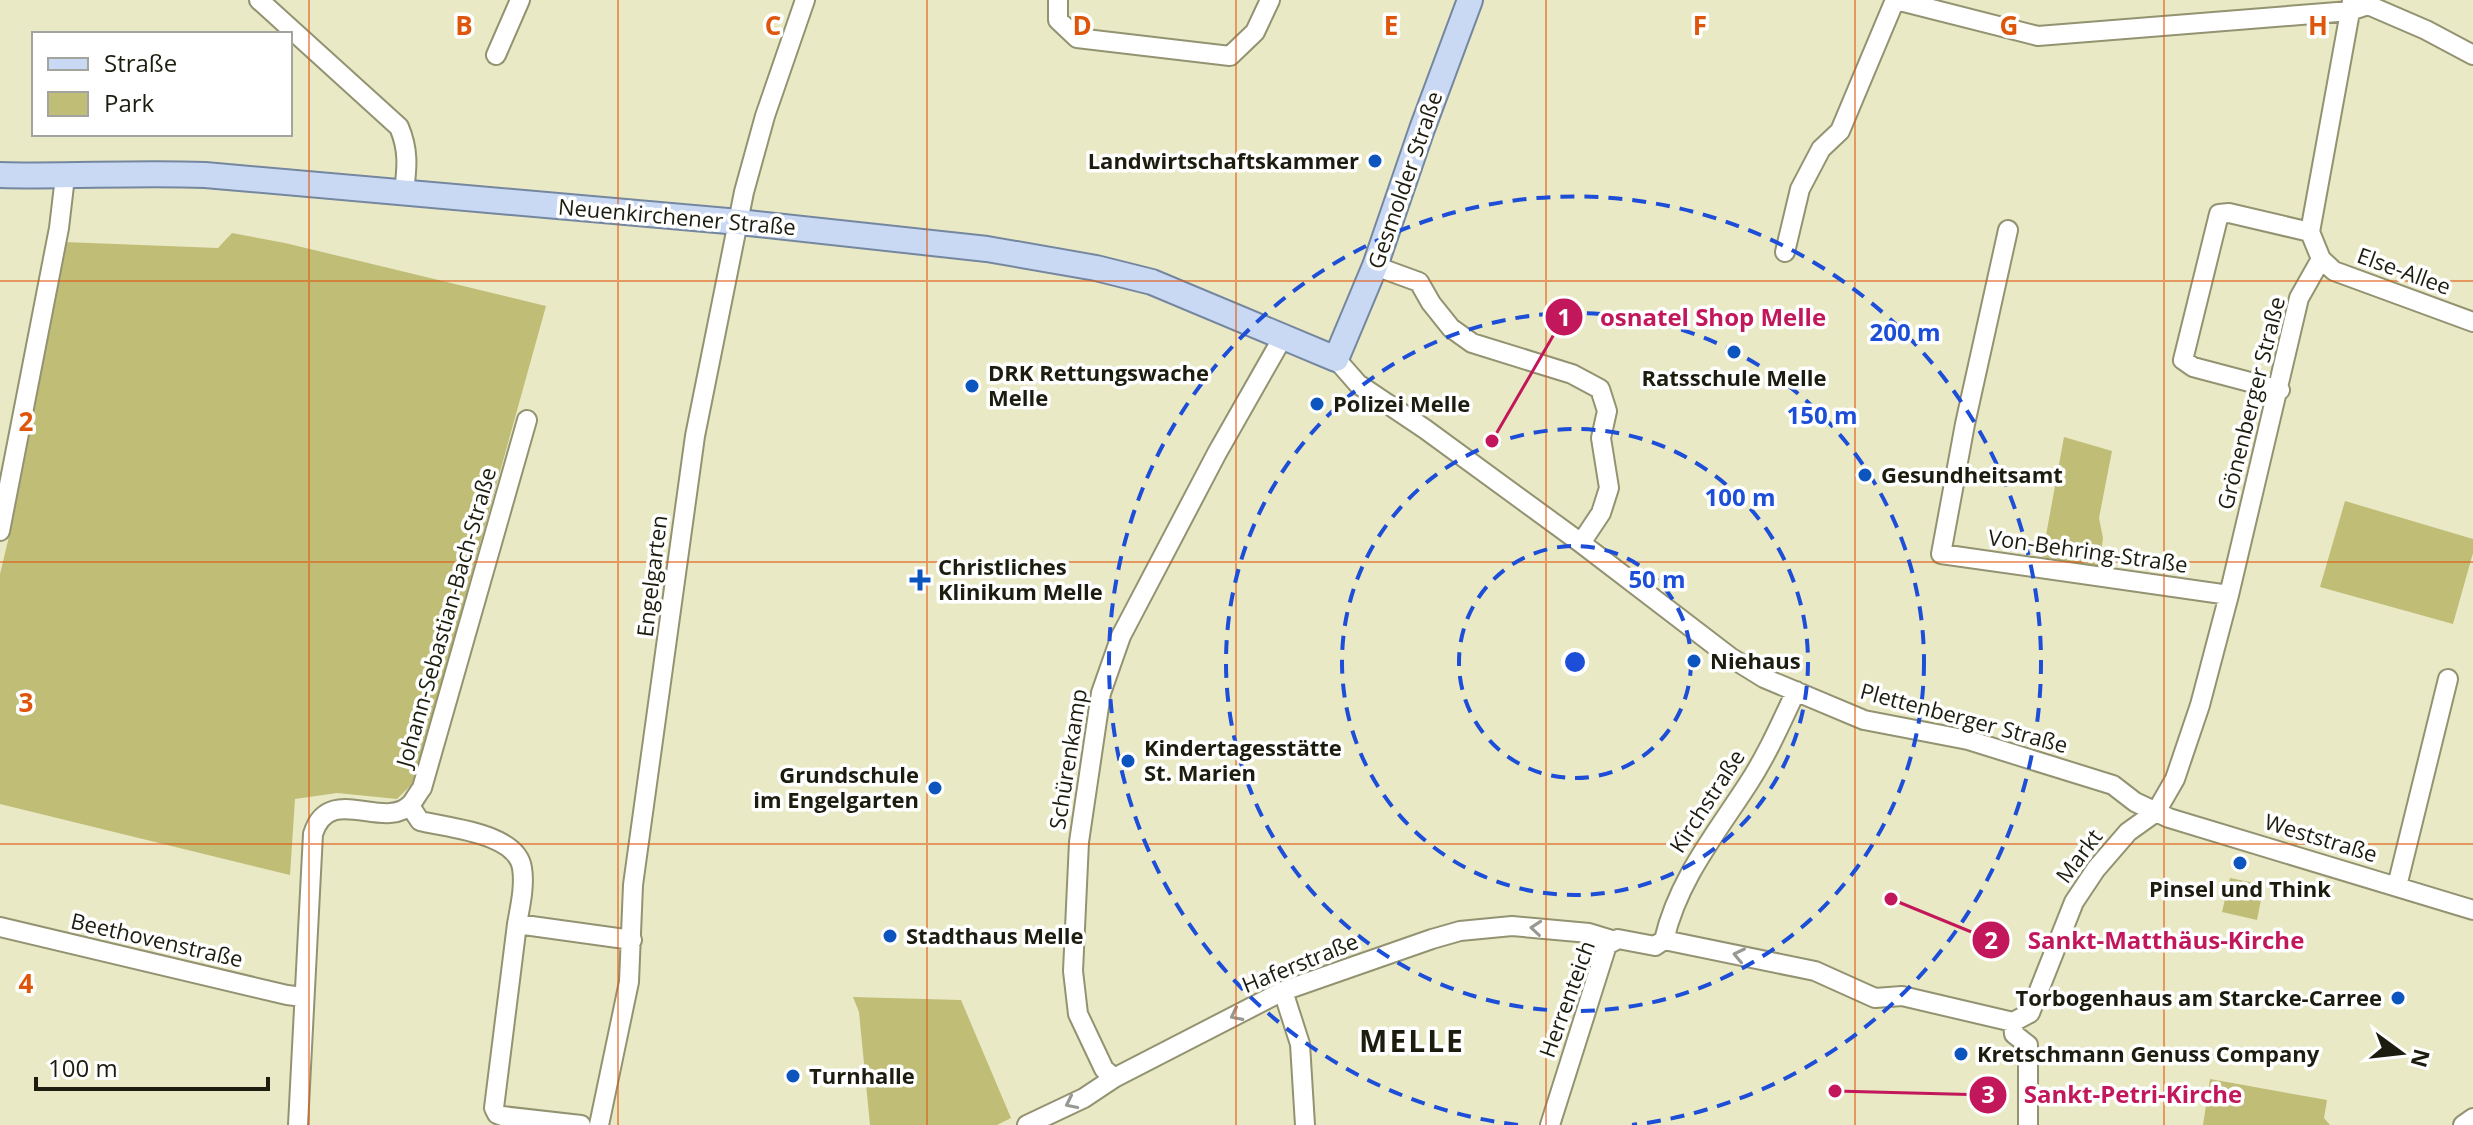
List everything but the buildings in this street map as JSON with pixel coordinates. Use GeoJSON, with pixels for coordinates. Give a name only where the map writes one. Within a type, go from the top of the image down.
{"type":"FeatureCollection","features":[{"type":"Feature","properties":{"kind":"main road","name":"Gesmolder Straße"},"geometry":{"type":"LineString","coordinates":[[1336,359],[1375,266],[1470,0]]}},
{"type":"Feature","properties":{"kind":"main road","name":"Neuenkirchener Straße"},"geometry":{"type":"LineString","coordinates":[[0,175],[191,174],[739,222],[987,249],[1096,268],[1152,282],[1336,359]]}},
{"type":"Feature","properties":{"kind":"street"},"geometry":{"type":"LineString","coordinates":[[259,0],[291,32]]}},
{"type":"Feature","properties":{"kind":"street"},"geometry":{"type":"LineString","coordinates":[[496,55],[520,0]]}},
{"type":"Feature","properties":{"kind":"street","name":"Engelgarten"},"geometry":{"type":"LineString","coordinates":[[599,1125],[629,982],[633,885],[695,436],[744,192],[765,116],[805,0]]}},
{"type":"Feature","properties":{"kind":"street"},"geometry":{"type":"LineString","coordinates":[[1058,0],[1058,20],[1077,38],[1230,56],[1255,32],[1270,0]]}},
{"type":"Feature","properties":{"kind":"street"},"geometry":{"type":"LineString","coordinates":[[1785,252],[1800,189],[1821,149],[1840,131],[1896,0],[2038,36],[2368,5],[2473,55]]}},
{"type":"Feature","properties":{"kind":"street"},"geometry":{"type":"LineString","coordinates":[[2321,259],[2310,232],[2351,6]]}},
{"type":"Feature","properties":{"kind":"street"},"geometry":{"type":"LineString","coordinates":[[292,33],[399,127],[406,143],[408,159],[404,192]]}},
{"type":"Feature","properties":{"kind":"street"},"geometry":{"type":"LineString","coordinates":[[0,531],[56,242],[65,177]]}},
{"type":"Feature","properties":{"kind":"street"},"geometry":{"type":"LineString","coordinates":[[2280,390],[2193,367],[2183,360],[2219,214],[2229,213],[2310,232]]}},
{"type":"Feature","properties":{"kind":"street","name":"Von-Behring-Straße"},"geometry":{"type":"LineString","coordinates":[[2008,230],[1965,424],[1941,554],[2229,595]]}},
{"type":"Feature","properties":{"kind":"street","name":"Else-Allee"},"geometry":{"type":"LineString","coordinates":[[2321,259],[2334,271],[2473,322]]}},
{"type":"Feature","properties":{"kind":"street","name":"Grönenberger Straße"},"geometry":{"type":"LineString","coordinates":[[2156,812],[2175,779],[2200,705],[2280,390],[2299,298],[2321,259]]}},
{"type":"Feature","properties":{"kind":"street"},"geometry":{"type":"LineString","coordinates":[[1375,266],[1419,282],[1451,328],[1472,343],[1572,374],[1600,389],[1607,411],[1601,438],[1609,488],[1601,513],[1581,543]]}},
{"type":"Feature","properties":{"kind":"street","name":"Schürenkamp"},"geometry":{"type":"LineString","coordinates":[[1114,1078],[1104,1069],[1078,1014],[1073,971],[1079,842],[1101,693],[1121,636],[1217,453],[1283,337]]}},
{"type":"Feature","properties":{"kind":"street","name":"Plettenberger Straße"},"geometry":{"type":"LineString","coordinates":[[1336,359],[1358,384],[1581,543],[1730,657],[1764,678],[1864,720],[1968,740],[2113,785],[2135,802],[2156,812]]}},
{"type":"Feature","properties":{"kind":"street","name":"Johann-Sebastian-Bach-Straße"},"geometry":{"type":"LineString","coordinates":[[410,806],[422,788],[527,420]]}},
{"type":"Feature","properties":{"kind":"street"},"geometry":{"type":"LineString","coordinates":[[2397,886],[2448,679]]}},
{"type":"Feature","properties":{"kind":"street","name":"Kirchstraße"},"geometry":{"type":"LineString","coordinates":[[1664,940],[1673,908],[1688,875],[1765,756],[1796,691]]}},
{"type":"Feature","properties":{"kind":"street"},"geometry":{"type":"LineString","coordinates":[[298,1125],[313,834],[318,819],[330,810],[396,811],[410,806],[420,821],[496,839],[513,850],[522,865],[523,883],[494,1108],[502,1116],[581,1125]]}},
{"type":"Feature","properties":{"kind":"street","name":"Weststraße"},"geometry":{"type":"LineString","coordinates":[[2156,812],[2473,910]]}},
{"type":"Feature","properties":{"kind":"street","name":"Markt"},"geometry":{"type":"LineString","coordinates":[[2013,1022],[2030,1013],[2074,902],[2096,869],[2128,832],[2156,812]]}},
{"type":"Feature","properties":{"kind":"street"},"geometry":{"type":"LineString","coordinates":[[517,924],[632,940]]}},
{"type":"Feature","properties":{"kind":"street","name":"Haferstraße"},"geometry":{"type":"LineString","coordinates":[[1027,1125],[1084,1098],[1114,1078],[1283,991],[1460,931],[1512,926],[1589,933],[1612,940]]}},
{"type":"Feature","properties":{"kind":"street","name":"Beethovenstraße"},"geometry":{"type":"LineString","coordinates":[[0,927],[303,997]]}},
{"type":"Feature","properties":{"kind":"street","name":"Herrenteich"},"geometry":{"type":"LineString","coordinates":[[1550,1125],[1604,953],[1612,940],[1655,946],[1664,940]]}},
{"type":"Feature","properties":{"kind":"street"},"geometry":{"type":"LineString","coordinates":[[1664,940],[1815,971],[1875,998],[1902,996],[2013,1022],[2014,1034],[2028,1045],[2028,1125]]}},
{"type":"Feature","properties":{"kind":"street"},"geometry":{"type":"LineString","coordinates":[[1283,991],[1300,1044],[1305,1125]]}},
{"type":"Feature","properties":{"kind":"street"},"geometry":{"type":"LineString","coordinates":[[2463,1125],[2473,1118]]}},
{"type":"Feature","properties":{"kind":"green space"},"geometry":{"type":"Polygon","coordinates":[[[232,233],[546,306],[414,782],[397,799],[337,793],[295,799],[290,875],[0,804],[0,574],[64,242],[218,248],[232,233]]]}},
{"type":"Feature","properties":{"kind":"green space"},"geometry":{"type":"Polygon","coordinates":[[[2064,437],[2112,451],[2099,518],[2103,538],[2099,567],[2042,557],[2064,437]]]}},
{"type":"Feature","properties":{"kind":"green space"},"geometry":{"type":"Polygon","coordinates":[[[2345,501],[2473,539],[2473,553],[2453,624],[2320,587],[2345,501]]]}},
{"type":"Feature","properties":{"kind":"green space"},"geometry":{"type":"Polygon","coordinates":[[[2230,878],[2264,885],[2257,920],[2222,912],[2230,878]]]}},
{"type":"Feature","properties":{"kind":"green space"},"geometry":{"type":"Polygon","coordinates":[[[853,997],[961,1000],[1011,1118],[997,1125],[870,1125],[859,1012],[853,997]]]}},
{"type":"Feature","properties":{"kind":"green space"},"geometry":{"type":"Polygon","coordinates":[[[2210,1079],[2327,1100],[2324,1118],[2330,1125],[2203,1125],[2210,1079]]]}},
{"type":"Feature","properties":{"kind":"place","name":"Landwirtschaftskammer"},"geometry":{"type":"Point","coordinates":[1375,161]}},
{"type":"Feature","properties":{"kind":"place","name":"Ratsschule Melle"},"geometry":{"type":"Point","coordinates":[1734,352]}},
{"type":"Feature","properties":{"kind":"place","name":"DRK Rettungswache Melle"},"geometry":{"type":"Point","coordinates":[972,386]}},
{"type":"Feature","properties":{"kind":"place","name":"Polizei Melle"},"geometry":{"type":"Point","coordinates":[1317,404]}},
{"type":"Feature","properties":{"kind":"place","name":"osnatel Shop Melle"},"geometry":{"type":"Point","coordinates":[1492,441]}},
{"type":"Feature","properties":{"kind":"place","name":"Gesundheitsamt"},"geometry":{"type":"Point","coordinates":[1865,475]}},
{"type":"Feature","properties":{"kind":"place","name":"Christliches Klinikum Melle"},"geometry":{"type":"Point","coordinates":[920,580]}},
{"type":"Feature","properties":{"kind":"place","name":"Niehaus"},"geometry":{"type":"Point","coordinates":[1694,661]}},
{"type":"Feature","properties":{"kind":"place","name":"Kindertagesstätte St. Marien"},"geometry":{"type":"Point","coordinates":[1128,761]}},
{"type":"Feature","properties":{"kind":"place","name":"Grundschule im Engelgarten"},"geometry":{"type":"Point","coordinates":[935,788]}},
{"type":"Feature","properties":{"kind":"place","name":"Pinsel und Think"},"geometry":{"type":"Point","coordinates":[2240,863]}},
{"type":"Feature","properties":{"kind":"place","name":"Sankt-Matthäus-Kirche"},"geometry":{"type":"Point","coordinates":[1891,899]}},
{"type":"Feature","properties":{"kind":"place","name":"Stadthaus Melle"},"geometry":{"type":"Point","coordinates":[890,936]}},
{"type":"Feature","properties":{"kind":"place","name":"Torbogenhaus am Starcke-Carree"},"geometry":{"type":"Point","coordinates":[2398,998]}},
{"type":"Feature","properties":{"kind":"place","name":"Kretschmann Genuss Company"},"geometry":{"type":"Point","coordinates":[1961,1054]}},
{"type":"Feature","properties":{"kind":"place","name":"Turnhalle"},"geometry":{"type":"Point","coordinates":[793,1076]}},
{"type":"Feature","properties":{"kind":"place","name":"Sankt-Petri-Kirche"},"geometry":{"type":"Point","coordinates":[1835,1091]}},
{"type":"Feature","properties":{"kind":"district","name":"MELLE"},"geometry":{"type":"Point","coordinates":[1412,1042]}}]}
